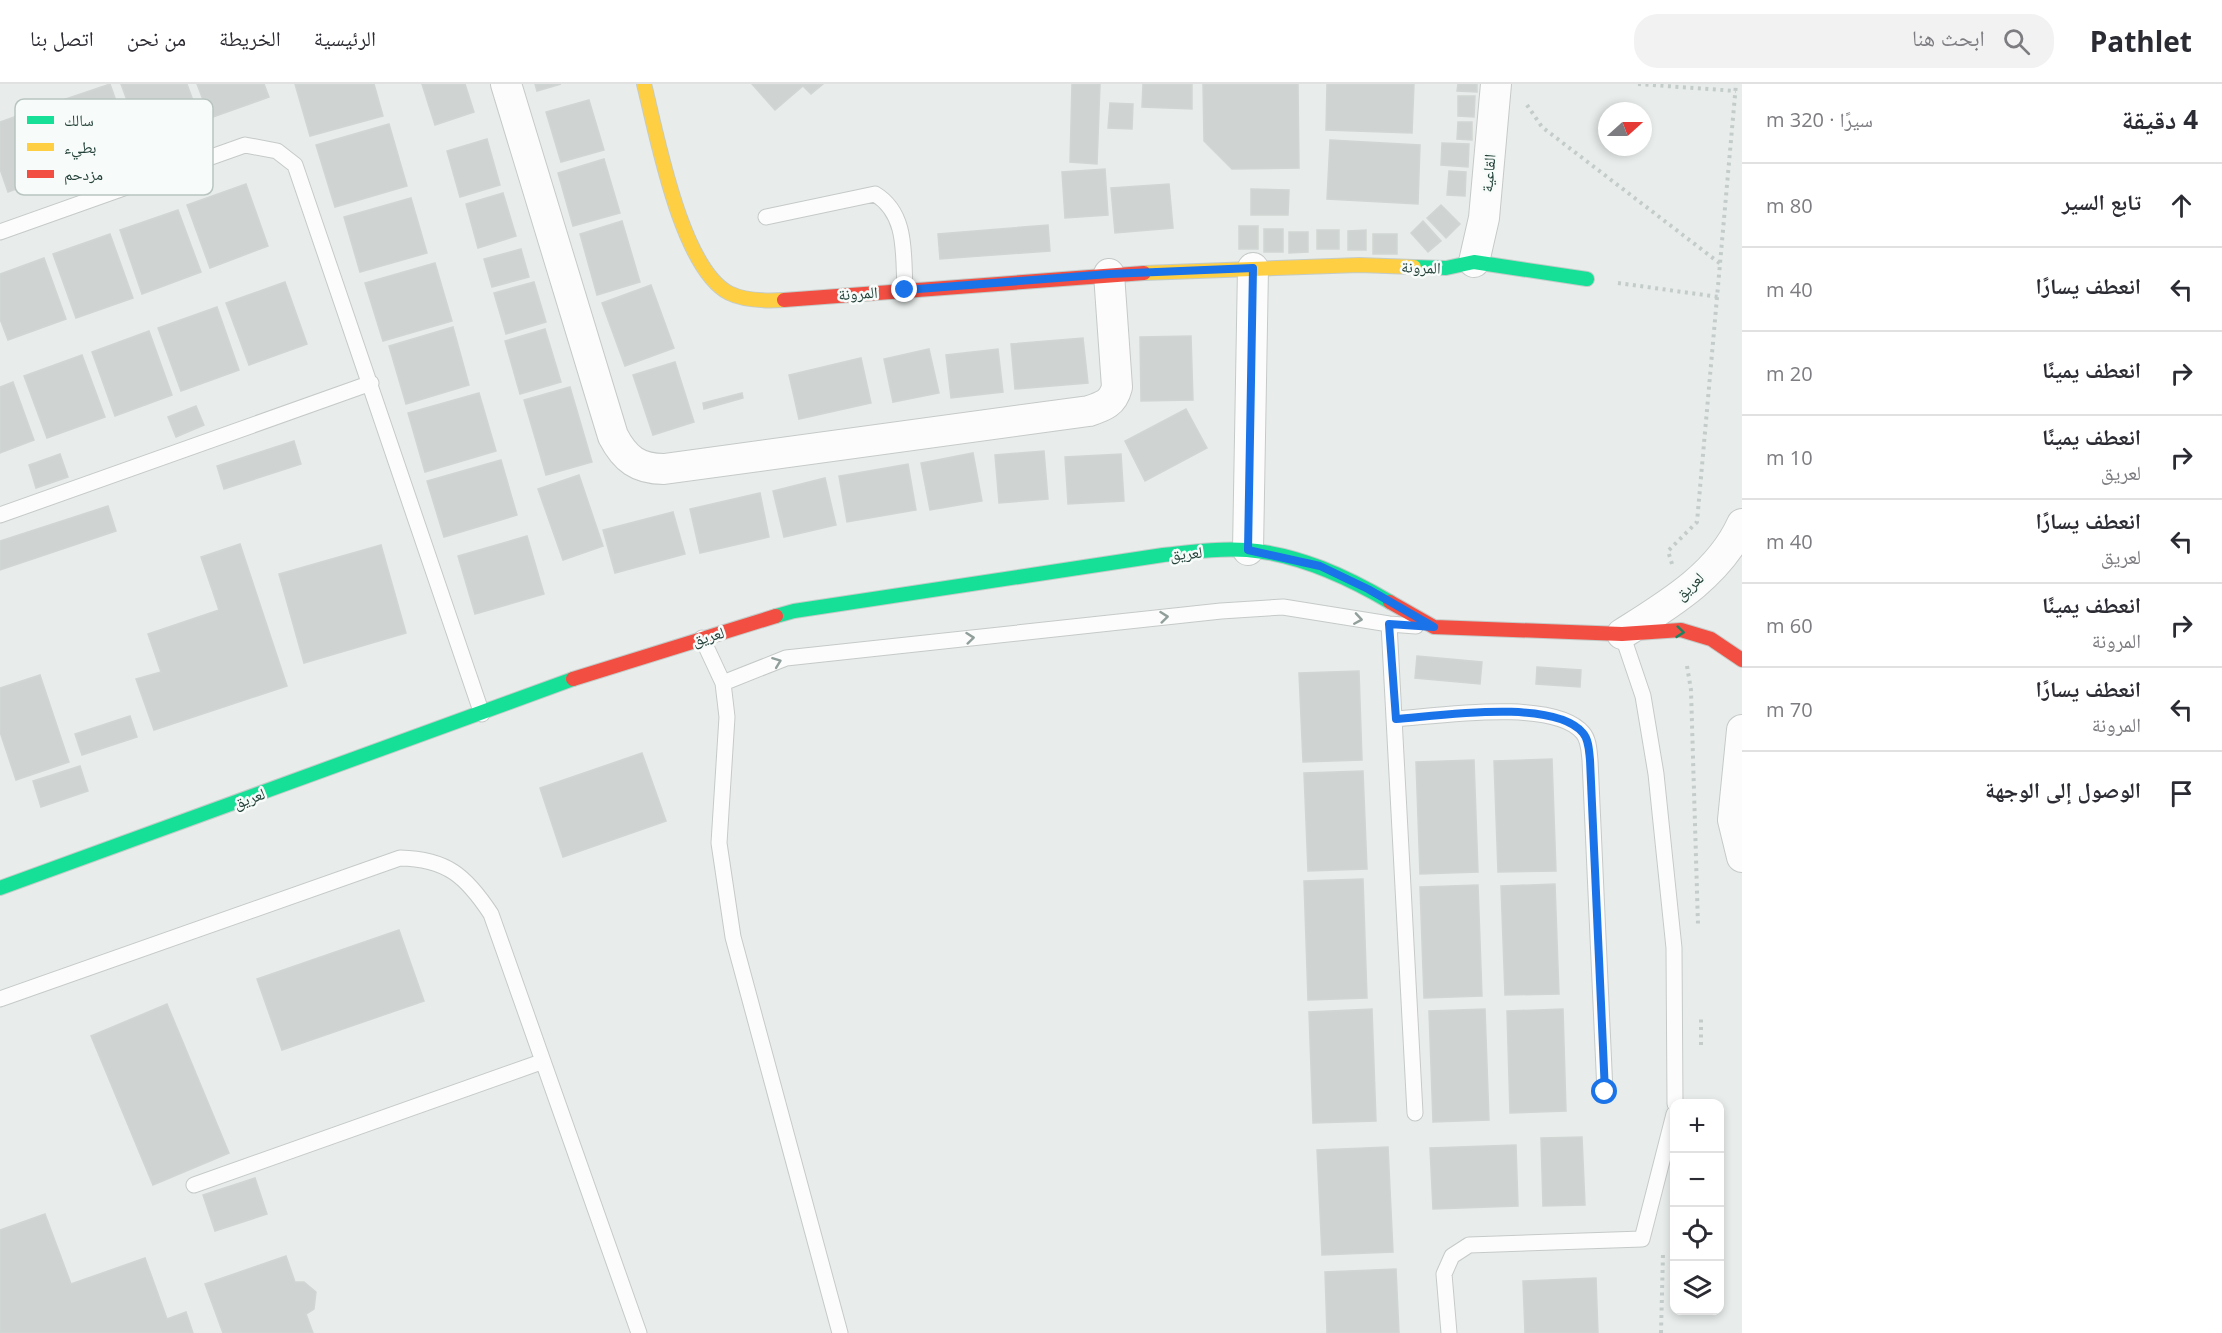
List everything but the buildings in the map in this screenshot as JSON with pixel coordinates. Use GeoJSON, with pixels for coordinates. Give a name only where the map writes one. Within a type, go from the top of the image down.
{"type":"FeatureCollection","features":[{"type":"Feature","properties":{"kind":"street"},"geometry":{"type":"LineString","coordinates":[[506,84],[613,436],[622,453],[635,465],[649,469],[664,469],[1089,411],[1105,406],[1114,397],[1117,387],[1109,274]]}},
{"type":"Feature","properties":{"kind":"street","name":"المرونة"},"geometry":{"type":"LineString","coordinates":[[644,84],[687,238],[716,283],[728,292],[765,301],[1109,274],[1359,265],[1446,268],[1474,262],[1587,279]]}},
{"type":"Feature","properties":{"kind":"street","name":"القاعية"},"geometry":{"type":"LineString","coordinates":[[1474,262],[1485,218],[1496,84]]}},
{"type":"Feature","properties":{"kind":"street"},"geometry":{"type":"LineString","coordinates":[[1248,550],[1253,268]]}},
{"type":"Feature","properties":{"kind":"street","name":"لعريق"},"geometry":{"type":"LineString","coordinates":[[1622,634],[1680,597],[1733,544],[1742,524]]}},
{"type":"Feature","properties":{"kind":"street","name":"لعريق"},"geometry":{"type":"LineString","coordinates":[[0,888],[606,667],[795,611],[1163,555],[1216,550],[1248,550],[1320,566],[1368,589],[1434,627],[1622,634],[1681,630],[1711,639],[1742,660]]}},
{"type":"Feature","properties":{"kind":"street"},"geometry":{"type":"LineString","coordinates":[[1742,730],[1733,820],[1742,857]]}},
{"type":"Feature","properties":{"kind":"lane"},"geometry":{"type":"LineString","coordinates":[[213,156],[245,145],[277,151],[295,165],[482,714]]}},
{"type":"Feature","properties":{"kind":"lane"},"geometry":{"type":"LineString","coordinates":[[766,217],[875,194],[888,202],[901,228],[905,290]]}},
{"type":"Feature","properties":{"kind":"lane"},"geometry":{"type":"LineString","coordinates":[[0,232],[104,195]]}},
{"type":"Feature","properties":{"kind":"lane"},"geometry":{"type":"LineString","coordinates":[[0,515],[371,383]]}},
{"type":"Feature","properties":{"kind":"lane","name":"لعريق"},"geometry":{"type":"LineString","coordinates":[[723,683],[786,658],[1221,611],[1283,607],[1389,624],[1434,627]]}},
{"type":"Feature","properties":{"kind":"lane"},"geometry":{"type":"LineString","coordinates":[[1389,624],[1396,719],[1415,1113]]}},
{"type":"Feature","properties":{"kind":"lane"},"geometry":{"type":"LineString","coordinates":[[1622,634],[1643,696],[1656,774],[1674,948],[1675,1099]]}},
{"type":"Feature","properties":{"kind":"lane"},"geometry":{"type":"LineString","coordinates":[[702,638],[723,683],[726,717],[719,843],[733,937],[840,1333]]}},
{"type":"Feature","properties":{"kind":"lane"},"geometry":{"type":"LineString","coordinates":[[1396,719],[1502,712],[1543,714],[1572,725],[1585,735],[1590,760],[1605,1092]]}},
{"type":"Feature","properties":{"kind":"lane"},"geometry":{"type":"LineString","coordinates":[[0,999],[400,858],[426,859],[458,872],[478,894],[491,914],[541,1062],[639,1333]]}},
{"type":"Feature","properties":{"kind":"lane"},"geometry":{"type":"LineString","coordinates":[[194,1185],[541,1062]]}},
{"type":"Feature","properties":{"kind":"lane"},"geometry":{"type":"LineString","coordinates":[[1449,1333],[1444,1274],[1452,1256],[1469,1245],[1642,1239],[1670,1130]]}},
{"type":"Feature","properties":{"kind":"path"},"geometry":{"type":"LineString","coordinates":[[1638,84],[1736,91]]}},
{"type":"Feature","properties":{"kind":"path"},"geometry":{"type":"LineString","coordinates":[[1525,98],[1528,110],[1542,127],[1722,265]]}},
{"type":"Feature","properties":{"kind":"path"},"geometry":{"type":"LineString","coordinates":[[1587,279],[1719,297]]}},
{"type":"Feature","properties":{"kind":"path"},"geometry":{"type":"LineString","coordinates":[[1642,1239],[1663,1247],[1661,1333]]}},
{"type":"Feature","properties":{"kind":"traffic: fast"},"geometry":{"type":"LineString","coordinates":[[1414,267],[1446,268],[1474,262],[1587,279]]}},
{"type":"Feature","properties":{"kind":"traffic: fast"},"geometry":{"type":"LineString","coordinates":[[776,616],[794,611],[1163,555],[1226,550],[1266,552],[1303,561],[1356,583],[1390,602]]}},
{"type":"Feature","properties":{"kind":"traffic: fast"},"geometry":{"type":"LineString","coordinates":[[0,888],[573,679]]}},
{"type":"Feature","properties":{"kind":"traffic: slow"},"geometry":{"type":"LineString","coordinates":[[644,84],[673,198],[697,257],[712,279],[735,296],[749,299],[784,300]]}},
{"type":"Feature","properties":{"kind":"traffic: slow"},"geometry":{"type":"LineString","coordinates":[[1144,273],[1359,265],[1414,267]]}},
{"type":"Feature","properties":{"kind":"traffic: jam"},"geometry":{"type":"LineString","coordinates":[[784,300],[1144,273]]}},
{"type":"Feature","properties":{"kind":"traffic: jam"},"geometry":{"type":"LineString","coordinates":[[1390,602],[1434,627],[1622,634],[1681,630],[1711,639],[1742,660]]}},
{"type":"Feature","properties":{"kind":"traffic: jam"},"geometry":{"type":"LineString","coordinates":[[573,679],[776,616]]}},
{"type":"Feature","properties":{"kind":"route"},"geometry":{"type":"LineString","coordinates":[[905,290],[1109,274],[1253,268],[1248,550],[1320,566],[1368,589],[1434,627],[1389,624],[1396,719],[1502,712],[1543,714],[1577,728],[1585,735],[1590,760],[1605,1092]]}}]}
